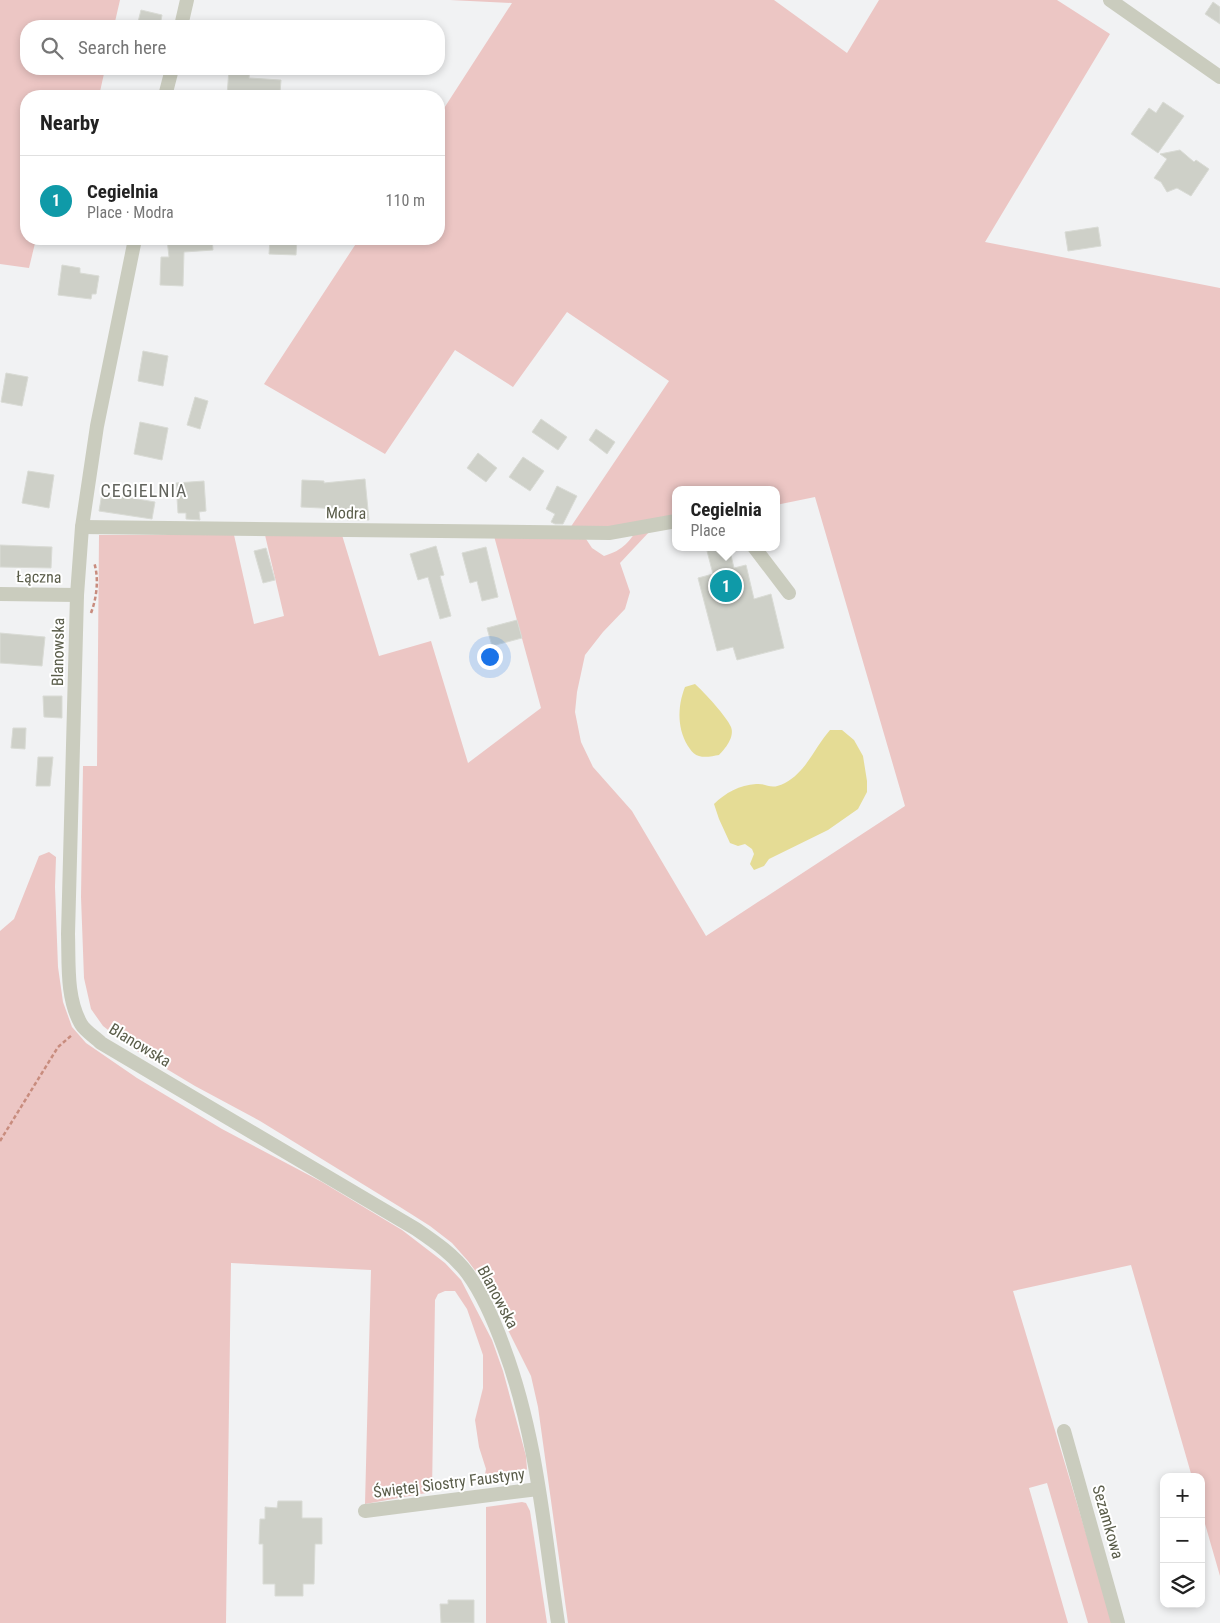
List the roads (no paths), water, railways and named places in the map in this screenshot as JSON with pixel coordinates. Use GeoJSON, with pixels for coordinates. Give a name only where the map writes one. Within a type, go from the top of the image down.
{"type":"FeatureCollection","features":[{"type":"Feature","properties":{"kind":"street"},"geometry":{"type":"LineString","coordinates":[[183,20],[187,0]]}},
{"type":"Feature","properties":{"kind":"street"},"geometry":{"type":"LineString","coordinates":[[1110,0],[1220,77]]}},
{"type":"Feature","properties":{"kind":"street"},"geometry":{"type":"LineString","coordinates":[[167,90],[171,75]]}},
{"type":"Feature","properties":{"kind":"street","name":"Blanowska"},"geometry":{"type":"LineString","coordinates":[[135,245],[97,426],[82,527],[77,594],[68,934],[74,1009],[82,1026],[118,1055],[164,1080],[416,1229],[452,1256],[471,1280],[483,1299],[499,1334],[515,1378],[530,1437],[558,1623]]}},
{"type":"Feature","properties":{"kind":"street","name":"Modra"},"geometry":{"type":"LineString","coordinates":[[82,527],[609,533],[672,522]]}},
{"type":"Feature","properties":{"kind":"street"},"geometry":{"type":"LineString","coordinates":[[757,551],[789,593]]}},
{"type":"Feature","properties":{"kind":"street","name":"Łączna"},"geometry":{"type":"LineString","coordinates":[[0,594],[77,594]]}},
{"type":"Feature","properties":{"kind":"street","name":"Sezamkowa"},"geometry":{"type":"LineString","coordinates":[[1064,1431],[1118,1623]]}},
{"type":"Feature","properties":{"kind":"street","name":"Świętej Siostry Faustyny"},"geometry":{"type":"LineString","coordinates":[[365,1511],[538,1489]]}},
{"type":"Feature","properties":{"kind":"place","name":"Cegielnia"},"geometry":{"type":"Point","coordinates":[726,586]}},
{"type":"Feature","properties":{"kind":"district","name":"CEGIELNIA"},"geometry":{"type":"Point","coordinates":[144,490]}}]}
